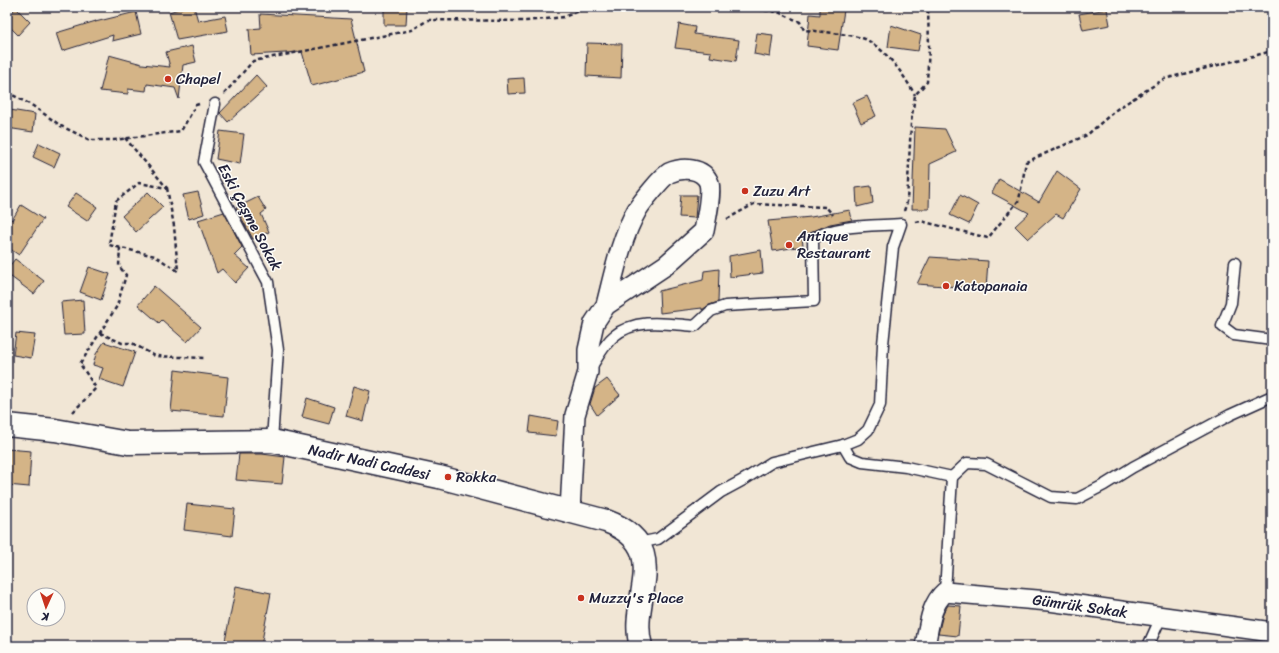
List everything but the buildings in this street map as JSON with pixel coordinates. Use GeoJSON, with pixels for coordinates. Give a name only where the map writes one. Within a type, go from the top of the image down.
{"type":"FeatureCollection","features":[{"type":"Feature","properties":{"kind":"street"},"geometry":{"type":"LineString","coordinates":[[570,511],[575,415],[588,372],[588,350],[594,323],[606,305],[618,261],[637,209],[668,174],[682,169],[696,170],[704,176],[709,184],[704,231],[666,265],[606,305]]}},
{"type":"Feature","properties":{"kind":"street","name":"Nadir Nadi Caddesi"},"geometry":{"type":"LineString","coordinates":[[7,425],[55,430],[128,443],[272,441],[439,477],[570,511],[617,525],[630,534],[638,543]]}},
{"type":"Feature","properties":{"kind":"street"},"geometry":{"type":"LineString","coordinates":[[638,543],[643,555],[645,576],[639,625],[641,646]]}},
{"type":"Feature","properties":{"kind":"street"},"geometry":{"type":"LineString","coordinates":[[925,646],[932,612],[938,598],[945,592]]}},
{"type":"Feature","properties":{"kind":"street","name":"Gümrük Sokak"},"geometry":{"type":"LineString","coordinates":[[945,592],[1049,601],[1272,632]]}},
{"type":"Feature","properties":{"kind":"lane","name":"Eski Çeşme Sokak"},"geometry":{"type":"LineString","coordinates":[[215,104],[204,162],[268,282],[278,350],[272,441]]}},
{"type":"Feature","properties":{"kind":"lane"},"geometry":{"type":"LineString","coordinates":[[588,372],[614,336],[630,327],[648,322],[695,326],[711,311],[725,306],[814,301],[813,240],[819,235],[846,228],[901,224],[893,247],[883,344],[880,405],[868,430],[858,439],[843,445],[772,462],[745,480],[721,492],[658,539],[638,543]]}},
{"type":"Feature","properties":{"kind":"lane"},"geometry":{"type":"LineString","coordinates":[[1235,263],[1231,303],[1222,326],[1234,335],[1272,340]]}},
{"type":"Feature","properties":{"kind":"lane"},"geometry":{"type":"LineString","coordinates":[[945,592],[952,477],[967,463],[986,464],[1050,496],[1077,498],[1104,486],[1132,467],[1230,415],[1272,396]]}},
{"type":"Feature","properties":{"kind":"lane"},"geometry":{"type":"LineString","coordinates":[[843,445],[850,457],[862,462],[906,467],[952,477]]}},
{"type":"Feature","properties":{"kind":"lane"},"geometry":{"type":"LineString","coordinates":[[1148,646],[1161,617]]}},
{"type":"Feature","properties":{"kind":"path"},"geometry":{"type":"LineString","coordinates":[[7,92],[33,106],[61,126],[90,140],[114,140],[125,137],[148,136],[181,131],[196,105],[215,104],[253,61],[412,30],[428,20],[526,21],[564,17],[588,7]]}},
{"type":"Feature","properties":{"kind":"path"},"geometry":{"type":"LineString","coordinates":[[737,7],[778,12],[800,22],[804,30],[866,39],[887,57],[904,75],[915,95]]}},
{"type":"Feature","properties":{"kind":"path"},"geometry":{"type":"LineString","coordinates":[[928,7],[927,82],[915,95],[911,122],[907,202],[901,224],[922,221],[988,238],[1019,200],[1026,162],[1087,135],[1117,109],[1164,79],[1272,51]]}},
{"type":"Feature","properties":{"kind":"path"},"geometry":{"type":"LineString","coordinates":[[125,137],[167,188],[174,226],[178,271],[155,256],[109,245],[116,201],[139,183],[167,188]]}},
{"type":"Feature","properties":{"kind":"path"},"geometry":{"type":"LineString","coordinates":[[704,231],[754,204],[826,207],[846,228]]}},
{"type":"Feature","properties":{"kind":"path"},"geometry":{"type":"LineString","coordinates":[[55,430],[96,388],[80,364],[117,306],[126,275],[119,266],[120,248]]}},
{"type":"Feature","properties":{"kind":"path"},"geometry":{"type":"LineString","coordinates":[[100,333],[122,343],[132,342],[155,356],[205,358]]}},
{"type":"Feature","properties":{"kind":"place","name":"Chapel"},"geometry":{"type":"Point","coordinates":[168,79]}},
{"type":"Feature","properties":{"kind":"place","name":"Zuzu Art"},"geometry":{"type":"Point","coordinates":[745,191]}},
{"type":"Feature","properties":{"kind":"place","name":"Antique Restaurant"},"geometry":{"type":"Point","coordinates":[789,245]}},
{"type":"Feature","properties":{"kind":"place","name":"Katopanaia"},"geometry":{"type":"Point","coordinates":[946,286]}},
{"type":"Feature","properties":{"kind":"place","name":"Rokka"},"geometry":{"type":"Point","coordinates":[448,477]}},
{"type":"Feature","properties":{"kind":"place","name":"Muzzy's Place"},"geometry":{"type":"Point","coordinates":[581,598]}}]}
